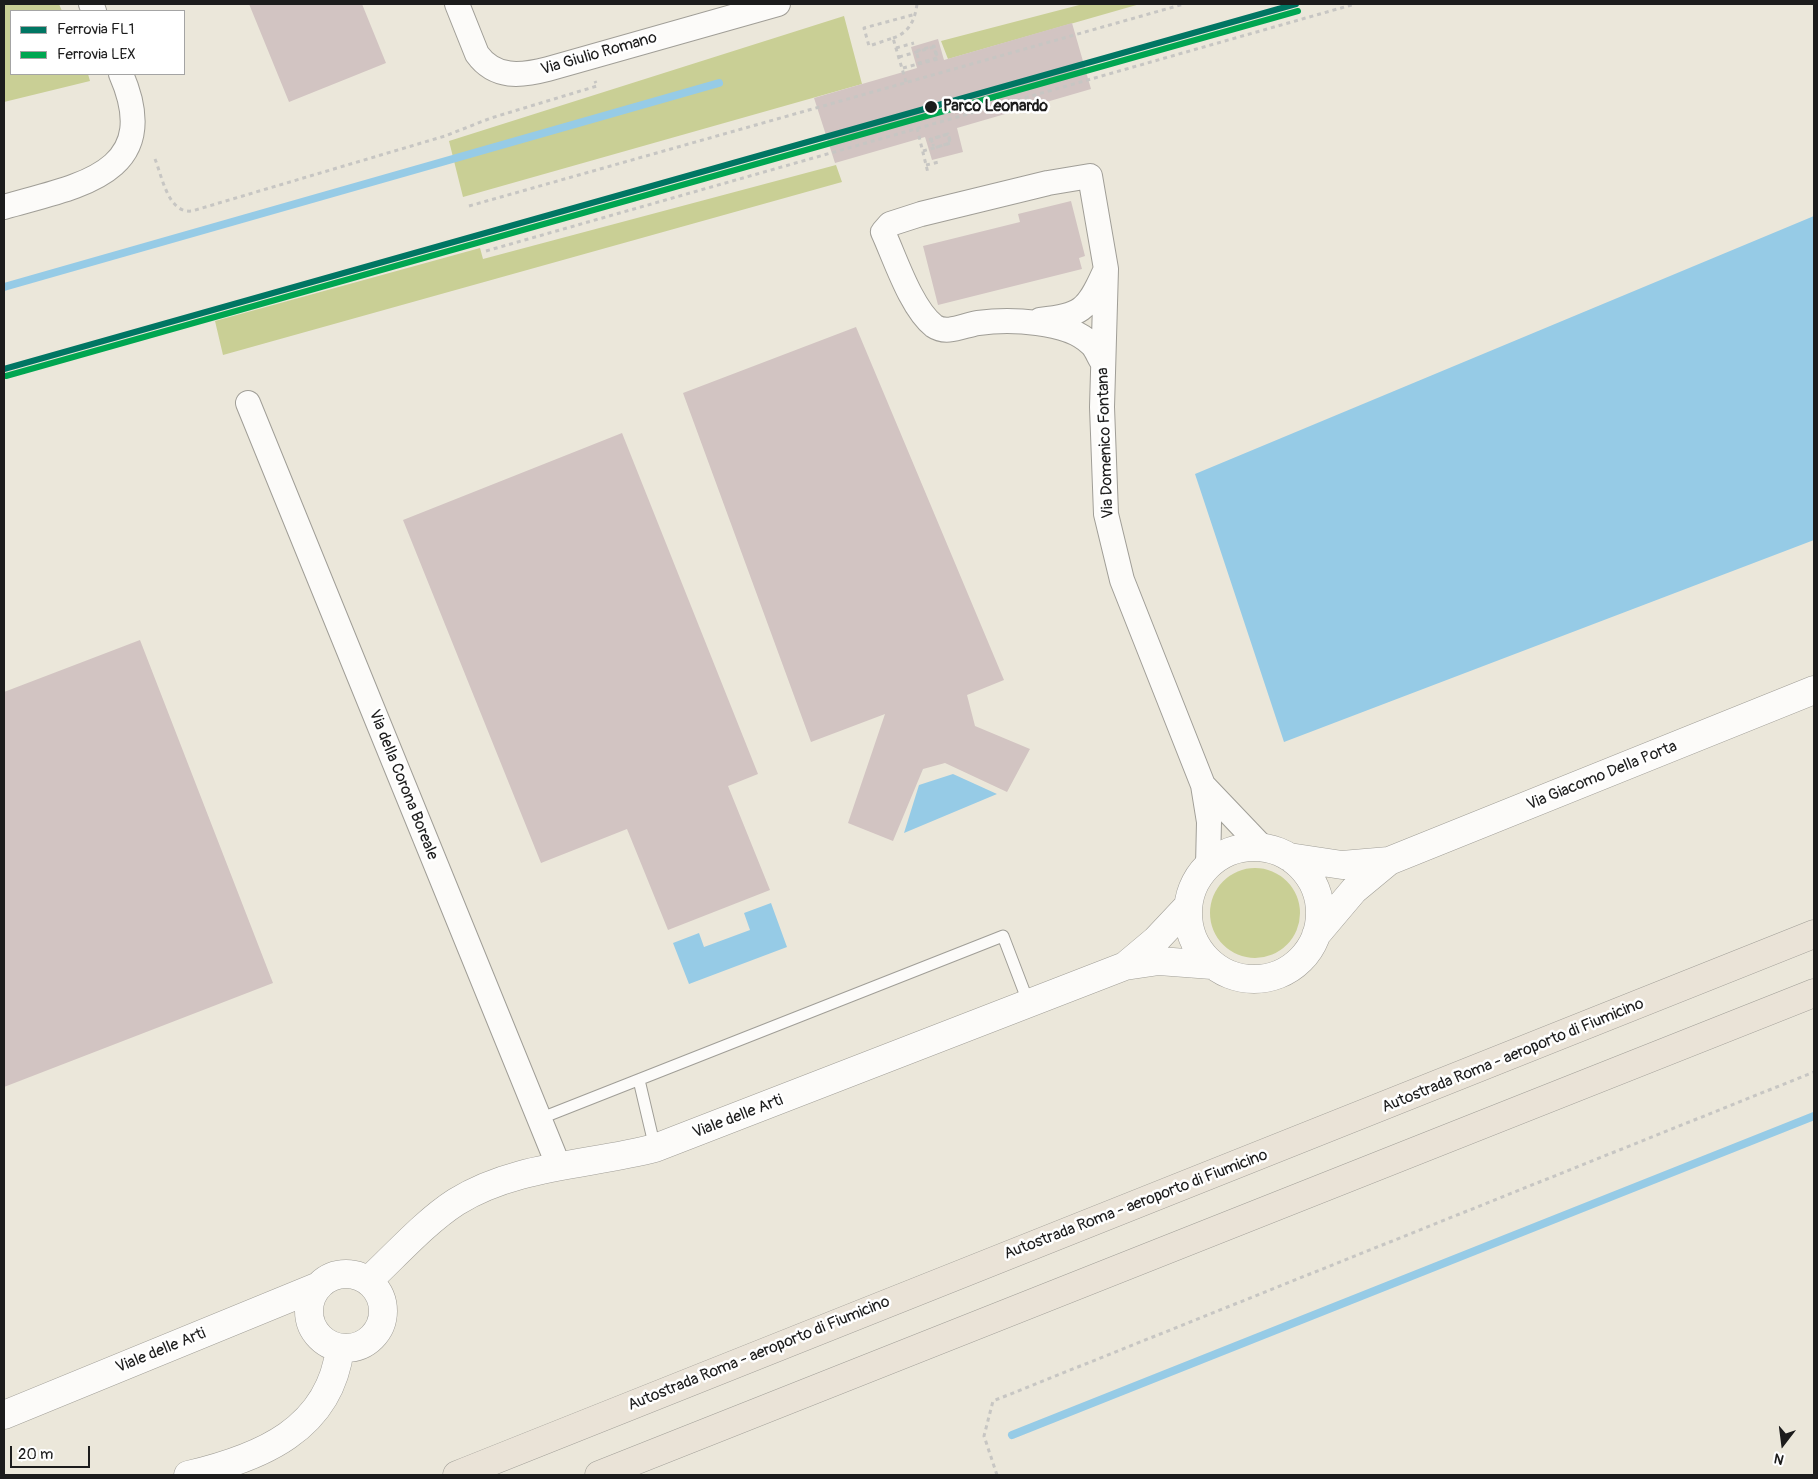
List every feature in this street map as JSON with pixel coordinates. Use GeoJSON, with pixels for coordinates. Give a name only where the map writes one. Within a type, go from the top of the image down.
{"type":"FeatureCollection","features":[{"type":"Feature","properties":{"kind":"highway","name":"Autostrada Roma - aeroporto di Fiumicino"},"geometry":{"type":"LineString","coordinates":[[457,1475],[944,1280],[1469,1075],[1814,934]]}},
{"type":"Feature","properties":{"kind":"highway"},"geometry":{"type":"LineString","coordinates":[[599,1475],[1814,993]]}},
{"type":"Feature","properties":{"kind":"street","name":"Via Giulio Romano"},"geometry":{"type":"LineString","coordinates":[[456,4],[477,54],[488,66],[502,72],[525,75],[778,4]]}},
{"type":"Feature","properties":{"kind":"street"},"geometry":{"type":"LineString","coordinates":[[4,207],[91,181],[102,175],[118,161],[128,142],[133,120],[131,98],[121,75]]}},
{"type":"Feature","properties":{"kind":"street","name":"Via Domenico Fontana"},"geometry":{"type":"LineString","coordinates":[[1033,321],[978,323],[947,330],[935,327],[915,301],[883,232],[890,224],[921,214],[1048,182],[1090,176],[1106,269],[1103,364],[1106,514],[1122,580],[1204,785],[1209,822],[1208,866]]}},
{"type":"Feature","properties":{"kind":"street"},"geometry":{"type":"LineString","coordinates":[[1033,321],[1065,317],[1079,311],[1093,298],[1106,269]]}},
{"type":"Feature","properties":{"kind":"street"},"geometry":{"type":"LineString","coordinates":[[1033,321],[1069,331],[1091,344],[1103,364]]}},
{"type":"Feature","properties":{"kind":"street","name":"Via della Corona Boreale"},"geometry":{"type":"LineString","coordinates":[[248,404],[558,1167]]}},
{"type":"Feature","properties":{"kind":"street","name":"Via Giacomo Della Porta"},"geometry":{"type":"LineString","coordinates":[[1389,861],[1354,890],[1316,935],[1298,963],[1287,971],[1265,978],[1242,978],[1212,965],[1202,955],[1191,935],[1188,906],[1197,880],[1208,866],[1225,854],[1236,850],[1276,853],[1342,865],[1389,861],[1814,690]]}},
{"type":"Feature","properties":{"kind":"street","name":"Via Domenico Fontana"},"geometry":{"type":"LineString","coordinates":[[1204,785],[1276,853]]}},
{"type":"Feature","properties":{"kind":"street","name":"Via Giacomo Della Porta"},"geometry":{"type":"LineString","coordinates":[[1276,853],[1300,867],[1315,890],[1320,912],[1316,935]]}},
{"type":"Feature","properties":{"kind":"street","name":"Viale delle Arti"},"geometry":{"type":"LineString","coordinates":[[1125,966],[1156,940],[1188,906]]}},
{"type":"Feature","properties":{"kind":"street","name":"Viale delle Arti"},"geometry":{"type":"LineString","coordinates":[[4,1415],[319,1286],[328,1280],[348,1274],[368,1281],[455,1203],[471,1193],[509,1178],[558,1167],[624,1156],[655,1148],[1125,966],[1159,961],[1212,965]]}},
{"type":"Feature","properties":{"kind":"street"},"geometry":{"type":"LineString","coordinates":[[319,1286],[309,1306],[312,1323],[320,1338],[340,1348],[352,1348],[364,1344],[374,1336],[380,1326],[383,1314],[382,1302],[376,1290],[368,1281]]}},
{"type":"Feature","properties":{"kind":"street"},"geometry":{"type":"LineString","coordinates":[[188,1475],[220,1467],[256,1454],[297,1429],[314,1413],[332,1386],[338,1368],[340,1348]]}},
{"type":"Feature","properties":{"kind":"lane"},"geometry":{"type":"LineString","coordinates":[[539,1119],[1003,936],[1029,1004]]}},
{"type":"Feature","properties":{"kind":"lane"},"geometry":{"type":"LineString","coordinates":[[639,1080],[655,1148]]}},
{"type":"Feature","properties":{"kind":"path"},"geometry":{"type":"LineString","coordinates":[[916,14],[864,28],[869,46],[903,35],[916,14],[917,4]]}},
{"type":"Feature","properties":{"kind":"path"},"geometry":{"type":"LineString","coordinates":[[469,206],[1184,4]]}},
{"type":"Feature","properties":{"kind":"path"},"geometry":{"type":"LineString","coordinates":[[486,251],[1355,4]]}},
{"type":"Feature","properties":{"kind":"path"},"geometry":{"type":"LineString","coordinates":[[893,38],[906,82]]}},
{"type":"Feature","properties":{"kind":"path"},"geometry":{"type":"LineString","coordinates":[[896,48],[914,43]]}},
{"type":"Feature","properties":{"kind":"path"},"geometry":{"type":"LineString","coordinates":[[899,57],[934,47],[937,58],[919,63],[918,58],[916,51],[934,46],[938,58],[904,68]]}},
{"type":"Feature","properties":{"kind":"path"},"geometry":{"type":"LineString","coordinates":[[155,159],[174,206],[181,211],[192,211],[445,136],[490,118],[597,86],[588,57]]}},
{"type":"Feature","properties":{"kind":"path"},"geometry":{"type":"LineString","coordinates":[[917,128],[928,173]]}},
{"type":"Feature","properties":{"kind":"path"},"geometry":{"type":"LineString","coordinates":[[923,151],[951,143],[948,134]]}},
{"type":"Feature","properties":{"kind":"path"},"geometry":{"type":"LineString","coordinates":[[922,142],[948,134]]}},
{"type":"Feature","properties":{"kind":"path"},"geometry":{"type":"LineString","coordinates":[[948,134],[950,144],[934,148],[931,139],[948,134]]}},
{"type":"Feature","properties":{"kind":"path"},"geometry":{"type":"LineString","coordinates":[[926,165],[939,162]]}},
{"type":"Feature","properties":{"kind":"path"},"geometry":{"type":"LineString","coordinates":[[997,1475],[984,1436],[993,1401],[1814,1072]]}},
{"type":"Feature","properties":{"kind":"green space"},"geometry":{"type":"Polygon","coordinates":[[[4,4],[59,4],[62,10],[10,10],[10,75],[88,75],[90,81],[4,102],[4,4]]]}},
{"type":"Feature","properties":{"kind":"green space"},"geometry":{"type":"Polygon","coordinates":[[[1083,4],[1140,4],[948,59],[941,41],[1083,4]]]}},
{"type":"Feature","properties":{"kind":"green space"},"geometry":{"type":"Polygon","coordinates":[[[844,16],[862,84],[463,197],[449,141],[844,16]]]}},
{"type":"Feature","properties":{"kind":"green space"},"geometry":{"type":"Polygon","coordinates":[[[836,165],[842,182],[223,355],[215,321],[480,248],[483,259],[836,165]]]}},
{"type":"Feature","properties":{"kind":"green space"},"geometry":{"type":"Polygon","coordinates":[[[1255,868],[1272,872],[1287,881],[1296,896],[1300,913],[1296,930],[1287,945],[1272,954],[1255,958],[1238,954],[1223,945],[1214,930],[1210,913],[1214,896],[1223,881],[1238,872],[1255,868]]]}},
{"type":"Feature","properties":{"kind":"water"},"geometry":{"type":"Polygon","coordinates":[[[1814,216],[1814,540],[1284,742],[1195,474],[1814,216]]]}},
{"type":"Feature","properties":{"kind":"water"},"geometry":{"type":"Polygon","coordinates":[[[953,774],[997,794],[904,833],[919,785],[953,774]]]}},
{"type":"Feature","properties":{"kind":"water"},"geometry":{"type":"Polygon","coordinates":[[[771,903],[787,947],[689,984],[673,943],[699,933],[704,947],[750,930],[744,913],[771,903]]]}},
{"type":"Feature","properties":{"kind":"building"},"geometry":{"type":"Polygon","coordinates":[[[249,4],[362,4],[386,63],[289,102],[249,4]]]}},
{"type":"Feature","properties":{"kind":"building"},"geometry":{"type":"Polygon","coordinates":[[[1072,23],[1091,89],[957,128],[963,152],[932,160],[925,137],[835,163],[814,98],[917,68],[911,47],[938,39],[944,60],[1072,23]]]}},
{"type":"Feature","properties":{"kind":"building"},"geometry":{"type":"Polygon","coordinates":[[[1071,201],[1085,256],[1079,258],[1082,269],[938,305],[923,246],[1020,222],[1018,214],[1071,201]]]}},
{"type":"Feature","properties":{"kind":"building"},"geometry":{"type":"Polygon","coordinates":[[[856,327],[1004,680],[967,695],[975,726],[1030,749],[1007,792],[945,763],[923,769],[893,841],[848,823],[885,714],[811,742],[683,393],[856,327]]]}},
{"type":"Feature","properties":{"kind":"building"},"geometry":{"type":"Polygon","coordinates":[[[622,433],[758,774],[728,786],[770,890],[668,930],[627,829],[541,863],[403,520],[622,433]]]}},
{"type":"Feature","properties":{"kind":"building"},"geometry":{"type":"Polygon","coordinates":[[[140,640],[273,983],[4,1087],[4,692],[140,640]]]}},
{"type":"Feature","properties":{"kind":"waterway"},"geometry":{"type":"LineString","coordinates":[[4,287],[719,83]]}},
{"type":"Feature","properties":{"kind":"waterway"},"geometry":{"type":"LineString","coordinates":[[1012,1435],[1814,1116]]}},
{"type":"Feature","properties":{"kind":"rail line","name":"FL1"},"geometry":{"type":"LineString","coordinates":[[4,369],[1296,4]]}},
{"type":"Feature","properties":{"kind":"rail line","name":"LEX"},"geometry":{"type":"LineString","coordinates":[[6,376],[1298,11]]}},
{"type":"Feature","properties":{"kind":"place","name":"Parco Leonardo"},"geometry":{"type":"Point","coordinates":[931,107]}}]}
